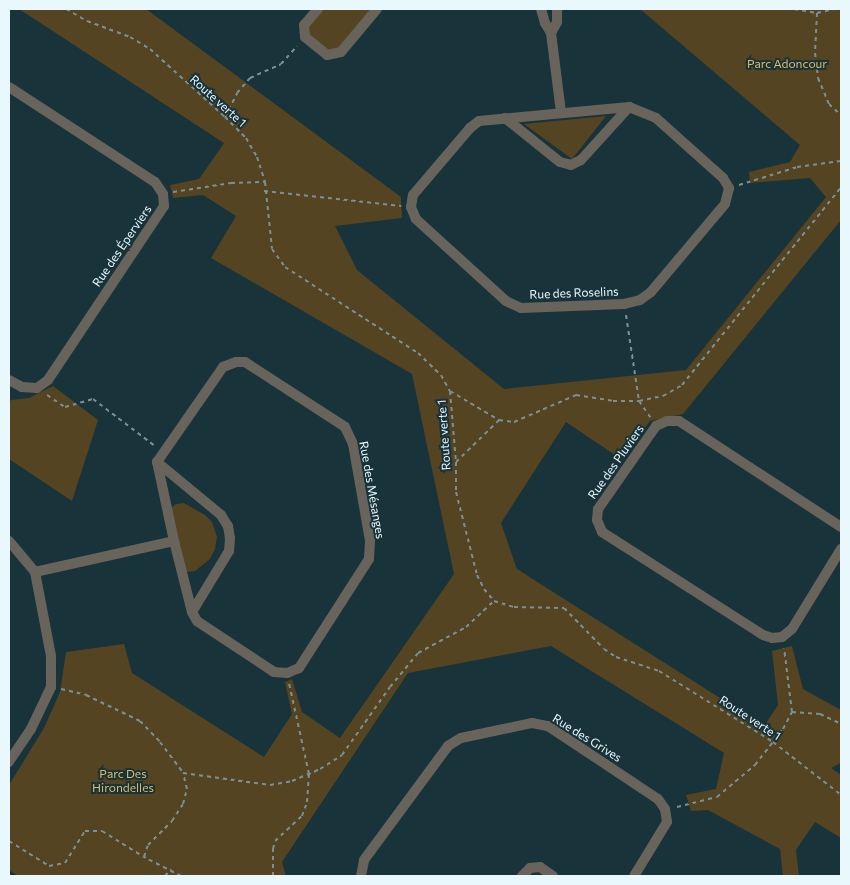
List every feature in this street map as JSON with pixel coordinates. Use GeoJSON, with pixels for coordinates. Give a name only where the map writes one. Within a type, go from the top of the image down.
{"type":"FeatureCollection","features":[{"type":"Feature","properties":{"kind":"street"},"geometry":{"type":"LineString","coordinates":[[318,9],[304,26],[305,37],[327,55],[341,52],[377,9]]}},
{"type":"Feature","properties":{"kind":"street"},"geometry":{"type":"LineString","coordinates":[[542,9],[544,23],[551,33],[561,112]]}},
{"type":"Feature","properties":{"kind":"street"},"geometry":{"type":"LineString","coordinates":[[551,33],[557,22],[557,9]]}},
{"type":"Feature","properties":{"kind":"street","name":"Rue des Éperviers"},"geometry":{"type":"LineString","coordinates":[[9,87],[156,182],[163,194],[164,206],[48,380],[37,388]]}},
{"type":"Feature","properties":{"kind":"street"},"geometry":{"type":"LineString","coordinates":[[505,118],[560,162],[571,165],[581,160],[629,107]]}},
{"type":"Feature","properties":{"kind":"street"},"geometry":{"type":"LineString","coordinates":[[411,207],[414,195],[470,128],[480,121],[629,107],[656,118],[723,178],[729,188]]}},
{"type":"Feature","properties":{"kind":"street","name":"Rue des Roselins"},"geometry":{"type":"LineString","coordinates":[[411,207],[416,219],[423,226],[506,301],[522,308],[624,304],[640,300],[652,292],[725,204],[729,188]]}},
{"type":"Feature","properties":{"kind":"street","name":"Rue des Mésanges"},"geometry":{"type":"LineString","coordinates":[[157,462],[223,366],[236,362],[245,362],[345,427],[353,444],[370,540],[369,558],[299,668],[287,673]]}},
{"type":"Feature","properties":{"kind":"street"},"geometry":{"type":"LineString","coordinates":[[9,380],[22,388],[37,388]]}},
{"type":"Feature","properties":{"kind":"street","name":"Rue des Pluviers"},"geometry":{"type":"LineString","coordinates":[[782,637],[772,638],[763,635],[602,532],[597,520],[598,509],[656,426],[667,421],[679,421],[841,527]]}},
{"type":"Feature","properties":{"kind":"street"},"geometry":{"type":"LineString","coordinates":[[157,462],[174,541],[192,612],[197,621],[274,672],[287,673]]}},
{"type":"Feature","properties":{"kind":"street"},"geometry":{"type":"LineString","coordinates":[[157,462],[221,515],[228,526],[229,550],[192,612]]}},
{"type":"Feature","properties":{"kind":"street"},"geometry":{"type":"LineString","coordinates":[[35,572],[174,541]]}},
{"type":"Feature","properties":{"kind":"street"},"geometry":{"type":"LineString","coordinates":[[9,542],[35,572],[51,656],[51,687],[30,730],[9,762]]}},
{"type":"Feature","properties":{"kind":"street"},"geometry":{"type":"LineString","coordinates":[[782,637],[792,629],[841,549]]}},
{"type":"Feature","properties":{"kind":"street","name":"Rue des Grives"},"geometry":{"type":"LineString","coordinates":[[361,876],[364,860],[448,746],[460,738],[532,723],[548,726],[658,799],[664,809]]}},
{"type":"Feature","properties":{"kind":"street"},"geometry":{"type":"LineString","coordinates":[[634,876],[667,822],[664,809]]}},
{"type":"Feature","properties":{"kind":"street"},"geometry":{"type":"LineString","coordinates":[[522,876],[530,868],[540,867],[553,876]]}},
{"type":"Feature","properties":{"kind":"path","name":"Route verte 1"},"geometry":{"type":"LineString","coordinates":[[66,9],[87,21],[130,37],[150,49],[225,117],[246,138],[257,157],[265,182],[264,191],[272,249],[285,267],[418,353],[441,375],[450,391],[456,462],[456,492],[471,555],[484,589],[494,601],[514,607],[564,608],[571,613],[595,642],[616,657],[659,671],[773,742],[841,795]]}},
{"type":"Feature","properties":{"kind":"path"},"geometry":{"type":"LineString","coordinates":[[794,9],[817,13],[835,9]]}},
{"type":"Feature","properties":{"kind":"path"},"geometry":{"type":"LineString","coordinates":[[817,13],[815,53],[818,78],[829,104],[841,114]]}},
{"type":"Feature","properties":{"kind":"path"},"geometry":{"type":"LineString","coordinates":[[225,117],[236,93],[250,78],[281,64],[305,37]]}},
{"type":"Feature","properties":{"kind":"path"},"geometry":{"type":"LineString","coordinates":[[729,188],[797,167],[841,161]]}},
{"type":"Feature","properties":{"kind":"path"},"geometry":{"type":"LineString","coordinates":[[163,194],[232,183],[265,182]]}},
{"type":"Feature","properties":{"kind":"path"},"geometry":{"type":"LineString","coordinates":[[450,391],[499,420],[514,422],[576,396],[639,401],[663,396],[682,384],[841,187]]}},
{"type":"Feature","properties":{"kind":"path"},"geometry":{"type":"LineString","coordinates":[[264,191],[411,207]]}},
{"type":"Feature","properties":{"kind":"path"},"geometry":{"type":"LineString","coordinates":[[624,304],[639,401],[656,426]]}},
{"type":"Feature","properties":{"kind":"path"},"geometry":{"type":"LineString","coordinates":[[37,388],[66,407],[93,400],[163,452]]}},
{"type":"Feature","properties":{"kind":"path"},"geometry":{"type":"LineString","coordinates":[[456,462],[499,420]]}},
{"type":"Feature","properties":{"kind":"path"},"geometry":{"type":"LineString","coordinates":[[183,773],[270,786],[292,781],[309,774],[342,755],[390,687],[418,653],[466,627],[494,601]]}},
{"type":"Feature","properties":{"kind":"path"},"geometry":{"type":"LineString","coordinates":[[664,809],[717,797],[755,765],[773,742],[792,712],[782,637]]}},
{"type":"Feature","properties":{"kind":"path"},"geometry":{"type":"LineString","coordinates":[[273,876],[273,849],[275,841],[302,816],[307,802],[309,774],[287,673]]}},
{"type":"Feature","properties":{"kind":"path"},"geometry":{"type":"LineString","coordinates":[[51,687],[86,695],[140,721],[160,742],[183,773],[187,789],[183,804],[172,821],[148,846],[144,857]]}},
{"type":"Feature","properties":{"kind":"path"},"geometry":{"type":"LineString","coordinates":[[792,712],[820,714],[841,724]]}},
{"type":"Feature","properties":{"kind":"path"},"geometry":{"type":"LineString","coordinates":[[9,841],[49,866],[65,863],[85,831],[102,831],[144,857],[171,869],[181,876]]}},
{"type":"Feature","properties":{"kind":"path"},"geometry":{"type":"LineString","coordinates":[[165,876],[171,869]]}},
{"type":"Feature","properties":{"kind":"green space"},"geometry":{"type":"Polygon","coordinates":[[[19,9],[146,9],[401,197],[402,218],[335,226],[357,270],[504,389],[686,370],[826,197],[810,178],[750,183],[749,172],[790,162],[800,145],[640,9],[841,9],[841,220],[683,414],[650,421],[621,459],[566,422],[501,523],[517,569],[764,726],[778,705],[772,651],[792,646],[803,689],[841,710],[841,763],[831,768],[841,775],[841,838],[815,822],[796,850],[799,876],[783,876],[780,849],[708,810],[691,811],[686,795],[716,789],[724,753],[551,646],[408,673],[282,862],[286,876],[18,876],[9,870],[9,785],[44,728],[60,692],[66,652],[124,644],[132,673],[264,757],[292,714],[285,682],[292,679],[302,712],[340,738],[454,574],[412,374],[211,258],[236,216],[203,195],[173,198],[170,185],[199,179],[224,143],[19,9]]]}},
{"type":"Feature","properties":{"kind":"green space"},"geometry":{"type":"Polygon","coordinates":[[[318,9],[377,9],[341,52],[327,55],[305,37],[304,25],[318,9]]]}},
{"type":"Feature","properties":{"kind":"green space"},"geometry":{"type":"Polygon","coordinates":[[[606,116],[572,159],[524,124],[606,116]]]}},
{"type":"Feature","properties":{"kind":"green space"},"geometry":{"type":"Polygon","coordinates":[[[53,386],[98,420],[72,501],[9,459],[9,404],[11,400],[29,398],[53,386]]]}},
{"type":"Feature","properties":{"kind":"green space"},"geometry":{"type":"Polygon","coordinates":[[[184,503],[205,515],[212,522],[217,537],[215,549],[210,559],[195,571],[187,572],[183,569],[170,509],[176,504],[184,503]]]}},
{"type":"Feature","properties":{"kind":"park label","name":"Parc Adoncour"},"geometry":{"type":"Point","coordinates":[787,64]}},
{"type":"Feature","properties":{"kind":"park label","name":"Parc Des Hirondelles"},"geometry":{"type":"Point","coordinates":[123,781]}}]}
